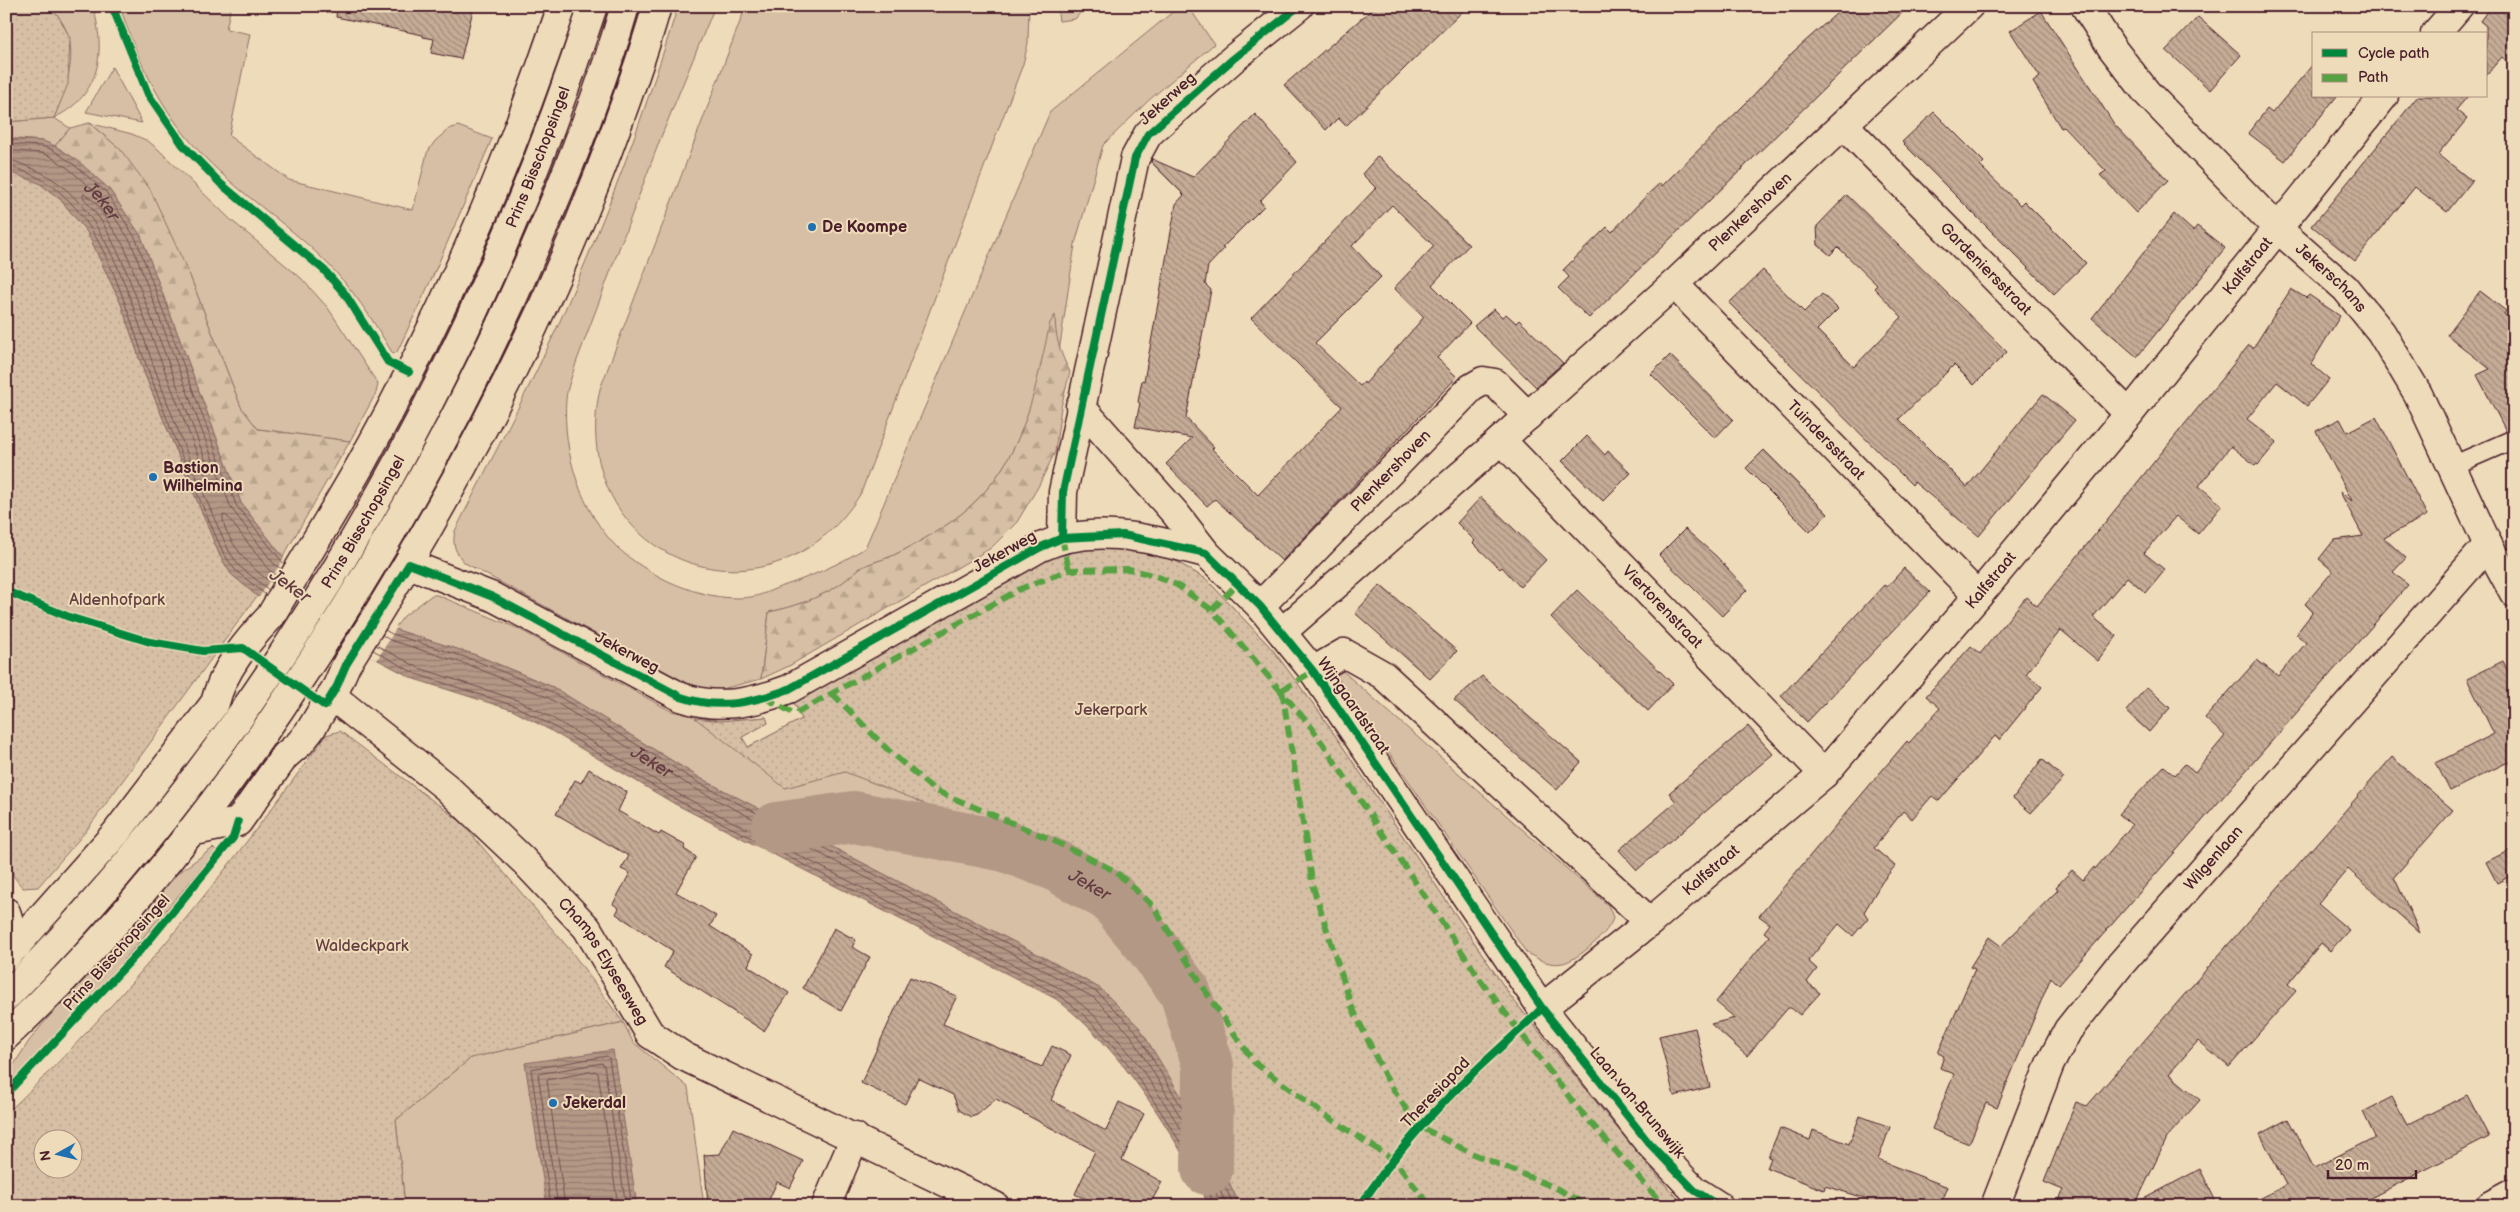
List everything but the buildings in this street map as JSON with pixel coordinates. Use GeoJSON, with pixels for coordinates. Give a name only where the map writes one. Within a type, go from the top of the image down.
{"type":"FeatureCollection","features":[{"type":"Feature","properties":{"kind":"street","name":"Prins Bisschopsingel"},"geometry":{"type":"LineString","coordinates":[[10,936],[85,869],[148,794],[215,703],[220,682],[258,627],[270,617],[361,463],[410,372],[458,272],[517,129],[562,6]]}},
{"type":"Feature","properties":{"kind":"street","name":"Prins Bisschopsingel"},"geometry":{"type":"LineString","coordinates":[[6,997],[148,837],[224,737],[296,633],[330,578],[409,441],[479,301],[540,158],[593,6]]}},
{"type":"Feature","properties":{"kind":"street","name":"Prins Bisschopsingel"},"geometry":{"type":"LineString","coordinates":[[10,1033],[54,990],[110,929],[190,832],[265,732],[356,594],[433,461],[518,286],[572,160],[625,6]]}},
{"type":"Feature","properties":{"kind":"street"},"geometry":{"type":"LineString","coordinates":[[190,832],[238,822],[285,756],[300,743],[311,728],[332,696],[346,665],[409,564],[467,461],[538,319],[606,156],[657,6]]}},
{"type":"Feature","properties":{"kind":"street","name":"Jekerweg"},"geometry":{"type":"LineString","coordinates":[[409,564],[493,597],[681,697],[697,702],[725,705],[765,698],[789,689],[1039,548],[1062,538],[1063,492],[1127,187],[1135,158],[1148,134],[1299,6]]}},
{"type":"Feature","properties":{"kind":"street","name":"Plenkershoven"},"geometry":{"type":"LineString","coordinates":[[1282,632],[1501,440],[1674,284],[1969,6]]}},
{"type":"Feature","properties":{"kind":"street","name":"Jekerschans"},"geometry":{"type":"LineString","coordinates":[[2085,6],[2112,48],[2147,93],[2278,229],[2345,288],[2381,332],[2418,394],[2488,545],[2514,593]]}},
{"type":"Feature","properties":{"kind":"street"},"geometry":{"type":"LineString","coordinates":[[2437,32],[2458,6]]}},
{"type":"Feature","properties":{"kind":"street","name":"Kalfstraat"},"geometry":{"type":"LineString","coordinates":[[1542,1008],[1650,922],[1824,774],[1978,596],[2129,414],[2382,98]]}},
{"type":"Feature","properties":{"kind":"street","name":"Gardeniersstraat"},"geometry":{"type":"LineString","coordinates":[[1844,125],[2129,414]]}},
{"type":"Feature","properties":{"kind":"street","name":"Tuindersstraat"},"geometry":{"type":"LineString","coordinates":[[1674,284],[1978,596]]}},
{"type":"Feature","properties":{"kind":"street","name":"Plenkershoven"},"geometry":{"type":"LineString","coordinates":[[1260,606],[1471,388],[1483,381],[1495,383],[1528,416]]}},
{"type":"Feature","properties":{"kind":"street","name":"Wijngaardstraat"},"geometry":{"type":"LineString","coordinates":[[1080,406],[1175,512],[1206,553],[1260,606],[1313,670],[1542,1008]]}},
{"type":"Feature","properties":{"kind":"street","name":"Viertorenstraat"},"geometry":{"type":"LineString","coordinates":[[1501,440],[1824,774]]}},
{"type":"Feature","properties":{"kind":"street"},"geometry":{"type":"LineString","coordinates":[[1062,538],[1101,535],[1135,536],[1206,553]]}},
{"type":"Feature","properties":{"kind":"street","name":"Wilgenlaan"},"geometry":{"type":"LineString","coordinates":[[1995,1206],[2034,1102],[2068,1030],[2119,966],[2488,545]]}},
{"type":"Feature","properties":{"kind":"street","name":"Wijngaardstraat"},"geometry":{"type":"LineString","coordinates":[[1313,670],[1344,653],[1383,675],[1650,922]]}},
{"type":"Feature","properties":{"kind":"street","name":"Champs Elyseesweg"},"geometry":{"type":"LineString","coordinates":[[332,696],[446,787],[511,848],[587,928],[643,1025],[660,1043],[683,1056],[855,1137],[994,1206]]}},
{"type":"Feature","properties":{"kind":"street","name":"Laan van Brunswijk"},"geometry":{"type":"LineString","coordinates":[[1542,1008],[1648,1142],[1694,1190],[1719,1206]]}},
{"type":"Feature","properties":{"kind":"street"},"geometry":{"type":"LineString","coordinates":[[6,1055],[10,1033]]}},
{"type":"Feature","properties":{"kind":"street"},"geometry":{"type":"LineString","coordinates":[[826,1206],[855,1137]]}},
{"type":"Feature","properties":{"kind":"street"},"geometry":{"type":"LineString","coordinates":[[2490,1206],[2514,1193]]}},
{"type":"Feature","properties":{"kind":"lane"},"geometry":{"type":"LineString","coordinates":[[2452,466],[2514,439]]}},
{"type":"Feature","properties":{"kind":"green space"},"geometry":{"type":"Polygon","coordinates":[[[6,6],[46,6],[58,15],[70,38],[68,84],[54,118],[6,122],[6,6]]]}},
{"type":"Feature","properties":{"kind":"green space"},"geometry":{"type":"Polygon","coordinates":[[[46,6],[93,6],[99,40],[99,56],[96,71],[90,85],[82,97],[70,108],[54,118],[69,74],[70,44],[66,30],[58,17],[46,6]]]}},
{"type":"Feature","properties":{"kind":"green space"},"geometry":{"type":"Polygon","coordinates":[[[120,6],[231,6],[226,29],[250,34],[229,136],[289,180],[413,210],[427,153],[435,141],[449,129],[458,126],[492,139],[432,278],[397,352],[393,354],[361,304],[334,270],[292,231],[211,164],[184,134],[161,100],[142,64],[120,6]]]}},
{"type":"Feature","properties":{"kind":"green space"},"geometry":{"type":"Polygon","coordinates":[[[678,6],[715,6],[661,137],[576,363],[566,399],[567,439],[571,460],[584,499],[594,518],[619,549],[648,570],[666,580],[696,592],[729,598],[751,597],[762,594],[824,570],[865,548],[1050,112],[1180,6],[1188,6],[1214,44],[1148,101],[1103,145],[1075,244],[1059,352],[1055,332],[1055,317],[1039,379],[1020,435],[1007,461],[990,485],[969,507],[942,528],[917,543],[892,556],[860,568],[842,583],[814,598],[769,612],[761,679],[714,691],[686,683],[465,563],[454,544],[455,531],[548,348],[593,244],[638,126],[678,6]]]}},
{"type":"Feature","properties":{"kind":"green space","name":"De Koompe"},"geometry":{"type":"Polygon","coordinates":[[[746,6],[1029,6],[1028,43],[1023,64],[861,493],[822,538],[776,563],[728,570],[682,560],[642,535],[612,497],[597,448],[600,389],[746,6]]]}},
{"type":"Feature","properties":{"kind":"green space"},"geometry":{"type":"Polygon","coordinates":[[[1057,6],[1086,6],[1075,19],[1059,21],[1057,6]]]}},
{"type":"Feature","properties":{"kind":"green space"},"geometry":{"type":"Polygon","coordinates":[[[112,67],[142,123],[86,112],[112,67]]]}},
{"type":"Feature","properties":{"kind":"green space"},"geometry":{"type":"Polygon","coordinates":[[[54,118],[70,128],[55,146],[43,141],[6,138],[6,122],[54,118]]]}},
{"type":"Feature","properties":{"kind":"green space"},"geometry":{"type":"Polygon","coordinates":[[[89,123],[132,134],[148,141],[231,220],[301,278],[328,308],[378,384],[376,393],[350,441],[258,429],[241,407],[190,276],[120,149],[89,123]]]}},
{"type":"Feature","properties":{"kind":"green space"},"geometry":{"type":"Polygon","coordinates":[[[89,123],[120,149],[150,189],[190,276],[241,407],[258,429],[350,441],[283,557],[241,503],[141,236],[109,189],[77,160],[55,146],[70,128],[89,123]]]}},
{"type":"Feature","properties":{"kind":"green space","name":"Aldenhofpark"},"geometry":{"type":"Polygon","coordinates":[[[6,169],[39,183],[60,199],[87,232],[121,304],[145,375],[220,556],[231,574],[257,596],[86,831],[38,887],[23,888],[14,877],[6,851],[6,169]]]}},
{"type":"Feature","properties":{"kind":"green space"},"geometry":{"type":"Polygon","coordinates":[[[1055,315],[1059,345],[1070,372],[1061,407],[1055,452],[1038,487],[1017,522],[991,548],[789,666],[761,679],[769,612],[814,598],[842,583],[860,568],[892,556],[917,543],[942,528],[968,508],[989,487],[1018,439],[1036,384],[1050,323],[1055,315]]]}},
{"type":"Feature","properties":{"kind":"green space","name":"Jekerpark"},"geometry":{"type":"Polygon","coordinates":[[[1106,545],[1174,560],[1206,579],[1272,649],[1320,713],[1511,997],[1631,1145],[1686,1206],[1240,1206],[1215,1152],[1216,1050],[1180,969],[1131,905],[1105,884],[1079,871],[950,817],[914,799],[845,772],[785,788],[695,718],[721,721],[766,717],[768,723],[742,737],[748,747],[802,719],[792,698],[1016,569],[1071,548],[1106,545]]]}},
{"type":"Feature","properties":{"kind":"green space","name":"Jekerpark"},"geometry":{"type":"Polygon","coordinates":[[[1174,560],[1206,579],[1272,649],[1320,713],[1511,997],[1631,1145],[1686,1206],[1240,1206],[1215,1152],[1139,1027],[1101,989],[700,778],[553,687],[476,655],[394,629],[404,616],[432,595],[437,595],[517,628],[671,711],[721,721],[766,717],[768,723],[742,737],[748,747],[802,719],[792,698],[1174,560]]]}},
{"type":"Feature","properties":{"kind":"green space"},"geometry":{"type":"Polygon","coordinates":[[[1337,666],[1608,905],[1613,917],[1607,930],[1600,937],[1576,957],[1563,963],[1553,964],[1526,952],[1333,671],[1337,666]]]}},
{"type":"Feature","properties":{"kind":"green space","name":"Waldeckpark"},"geometry":{"type":"Polygon","coordinates":[[[340,731],[460,821],[571,951],[623,1022],[471,1058],[396,1120],[405,1206],[6,1206],[6,1114],[93,1026],[175,932],[326,735],[340,731]]]}},
{"type":"Feature","properties":{"kind":"green space"},"geometry":{"type":"Polygon","coordinates":[[[213,848],[216,851],[106,981],[6,1088],[6,1077],[29,1041],[45,1021],[98,965],[175,875],[213,848]]]}},
{"type":"Feature","properties":{"kind":"green space","name":"Jekerdal"},"geometry":{"type":"Polygon","coordinates":[[[623,1022],[633,1042],[688,1087],[704,1206],[405,1206],[396,1120],[471,1058],[623,1022]]]}},
{"type":"Feature","properties":{"kind":"water"},"geometry":{"type":"Polygon","coordinates":[[[6,139],[43,141],[77,160],[109,189],[141,236],[241,503],[283,557],[394,629],[476,655],[553,687],[700,778],[1101,989],[1139,1027],[1215,1152],[1240,1206],[1209,1206],[1180,1150],[1144,1094],[1103,1042],[1056,999],[675,804],[548,729],[512,710],[414,679],[257,596],[231,574],[220,556],[145,375],[121,304],[87,232],[60,199],[39,183],[6,171],[6,139]]]}},
{"type":"Feature","properties":{"kind":"water"},"geometry":{"type":"Polygon","coordinates":[[[613,1050],[637,1206],[547,1206],[525,1063],[613,1050]]]}},
{"type":"Feature","properties":{"kind":"pier"},"geometry":{"type":"Polygon","coordinates":[[[285,556],[397,627],[377,660],[258,599],[285,556]]]}},
{"type":"Feature","properties":{"kind":"waterway","name":"Jeker"},"geometry":{"type":"LineString","coordinates":[[777,828],[854,817],[1005,846],[1055,865],[1111,897],[1148,942],[1185,992],[1208,1065],[1207,1169]]}},
{"type":"Feature","properties":{"kind":"marked path"},"geometry":{"type":"LineString","coordinates":[[1062,538],[1069,570]]}},
{"type":"Feature","properties":{"kind":"marked path"},"geometry":{"type":"LineString","coordinates":[[765,698],[795,714],[1020,589],[1069,570],[1129,569],[1156,576],[1177,585],[1212,610],[1312,728],[1482,982],[1576,1106],[1664,1206]]}},
{"type":"Feature","properties":{"kind":"marked path"},"geometry":{"type":"LineString","coordinates":[[1212,610],[1237,584]]}},
{"type":"Feature","properties":{"kind":"marked path"},"geometry":{"type":"LineString","coordinates":[[1282,690],[1313,671]]}},
{"type":"Feature","properties":{"kind":"marked path"},"geometry":{"type":"LineString","coordinates":[[1282,690],[1313,887],[1352,1007],[1385,1076],[1406,1109],[1421,1127],[1471,1153],[1556,1188],[1588,1206]]}},
{"type":"Feature","properties":{"kind":"marked path"},"geometry":{"type":"LineString","coordinates":[[832,693],[888,750],[934,790],[1052,840],[1115,871],[1153,906],[1211,1000],[1254,1062],[1323,1114],[1394,1160],[1430,1206]]}},
{"type":"Feature","properties":{"kind":"cycle path"},"geometry":{"type":"LineString","coordinates":[[112,6],[148,94],[183,145],[221,184],[324,270],[345,294],[388,362],[409,372]]}},
{"type":"Feature","properties":{"kind":"cycle path"},"geometry":{"type":"LineString","coordinates":[[1062,538],[1063,492],[1135,158],[1148,134],[1233,59],[1299,6]]}},
{"type":"Feature","properties":{"kind":"cycle path"},"geometry":{"type":"LineString","coordinates":[[6,591],[69,617],[150,642],[203,651],[243,648],[325,706],[337,686],[346,665],[409,564],[493,597],[681,697],[695,701],[722,704],[749,701],[789,689],[1039,548],[1062,538],[1123,535],[1206,553],[1260,606],[1313,671],[1542,1008],[1648,1142],[1694,1190],[1719,1206]]}},
{"type":"Feature","properties":{"kind":"cycle path"},"geometry":{"type":"LineString","coordinates":[[6,1094],[147,943],[233,838],[238,822]]}},
{"type":"Feature","properties":{"kind":"cycle path","name":"Theresiapad"},"geometry":{"type":"LineString","coordinates":[[1360,1206],[1384,1171],[1425,1122],[1478,1068],[1542,1008]]}},
{"type":"Feature","properties":{"kind":"place","name":"De Koompe"},"geometry":{"type":"Point","coordinates":[812,227]}},
{"type":"Feature","properties":{"kind":"place","name":"Bastion Wilhelmina"},"geometry":{"type":"Point","coordinates":[153,477]}},
{"type":"Feature","properties":{"kind":"place","name":"Jekerdal"},"geometry":{"type":"Point","coordinates":[553,1103]}}]}
